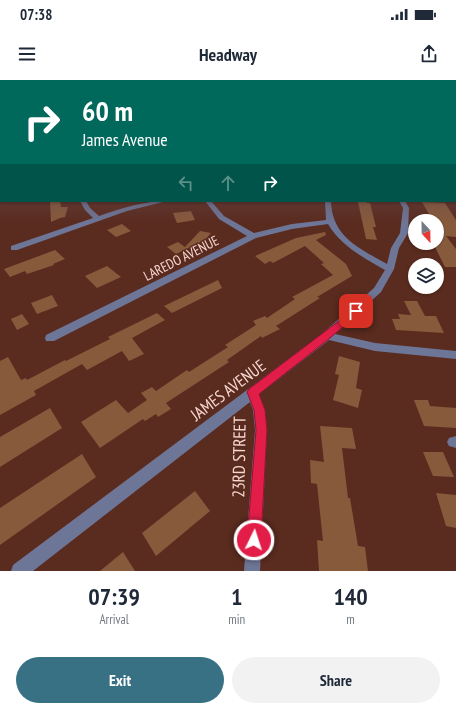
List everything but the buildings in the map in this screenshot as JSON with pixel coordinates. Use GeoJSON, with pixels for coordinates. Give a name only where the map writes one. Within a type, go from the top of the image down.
{"type":"FeatureCollection","features":[{"type":"Feature","properties":{"kind":"street"},"geometry":{"type":"LineString","coordinates":[[84,202],[87,209],[98,218]]}},
{"type":"Feature","properties":{"kind":"street"},"geometry":{"type":"LineString","coordinates":[[14,248],[125,209],[159,202]]}},
{"type":"Feature","properties":{"kind":"street"},"geometry":{"type":"LineString","coordinates":[[209,202],[216,213],[228,222],[253,236]]}},
{"type":"Feature","properties":{"kind":"street"},"geometry":{"type":"LineString","coordinates":[[328,202],[331,222],[338,233],[350,243],[390,269]]}},
{"type":"Feature","properties":{"kind":"street","name":"JAMES AVENUE"},"geometry":{"type":"LineString","coordinates":[[19,571],[327,336],[378,290],[390,269],[395,248],[404,233],[406,208],[403,202]]}},
{"type":"Feature","properties":{"kind":"street","name":"LAREDO AVENUE"},"geometry":{"type":"LineString","coordinates":[[50,338],[253,236],[269,230],[290,226],[331,222]]}},
{"type":"Feature","properties":{"kind":"street"},"geometry":{"type":"LineString","coordinates":[[327,336],[375,347],[456,355]]}},
{"type":"Feature","properties":{"kind":"street","name":"23RD STREET"},"geometry":{"type":"LineString","coordinates":[[252,571],[262,430],[259,410],[253,392]]}},
{"type":"Feature","properties":{"kind":"route"},"geometry":{"type":"LineString","coordinates":[[254,540],[262,430],[259,410],[253,392],[327,336],[356,311]]}}]}
